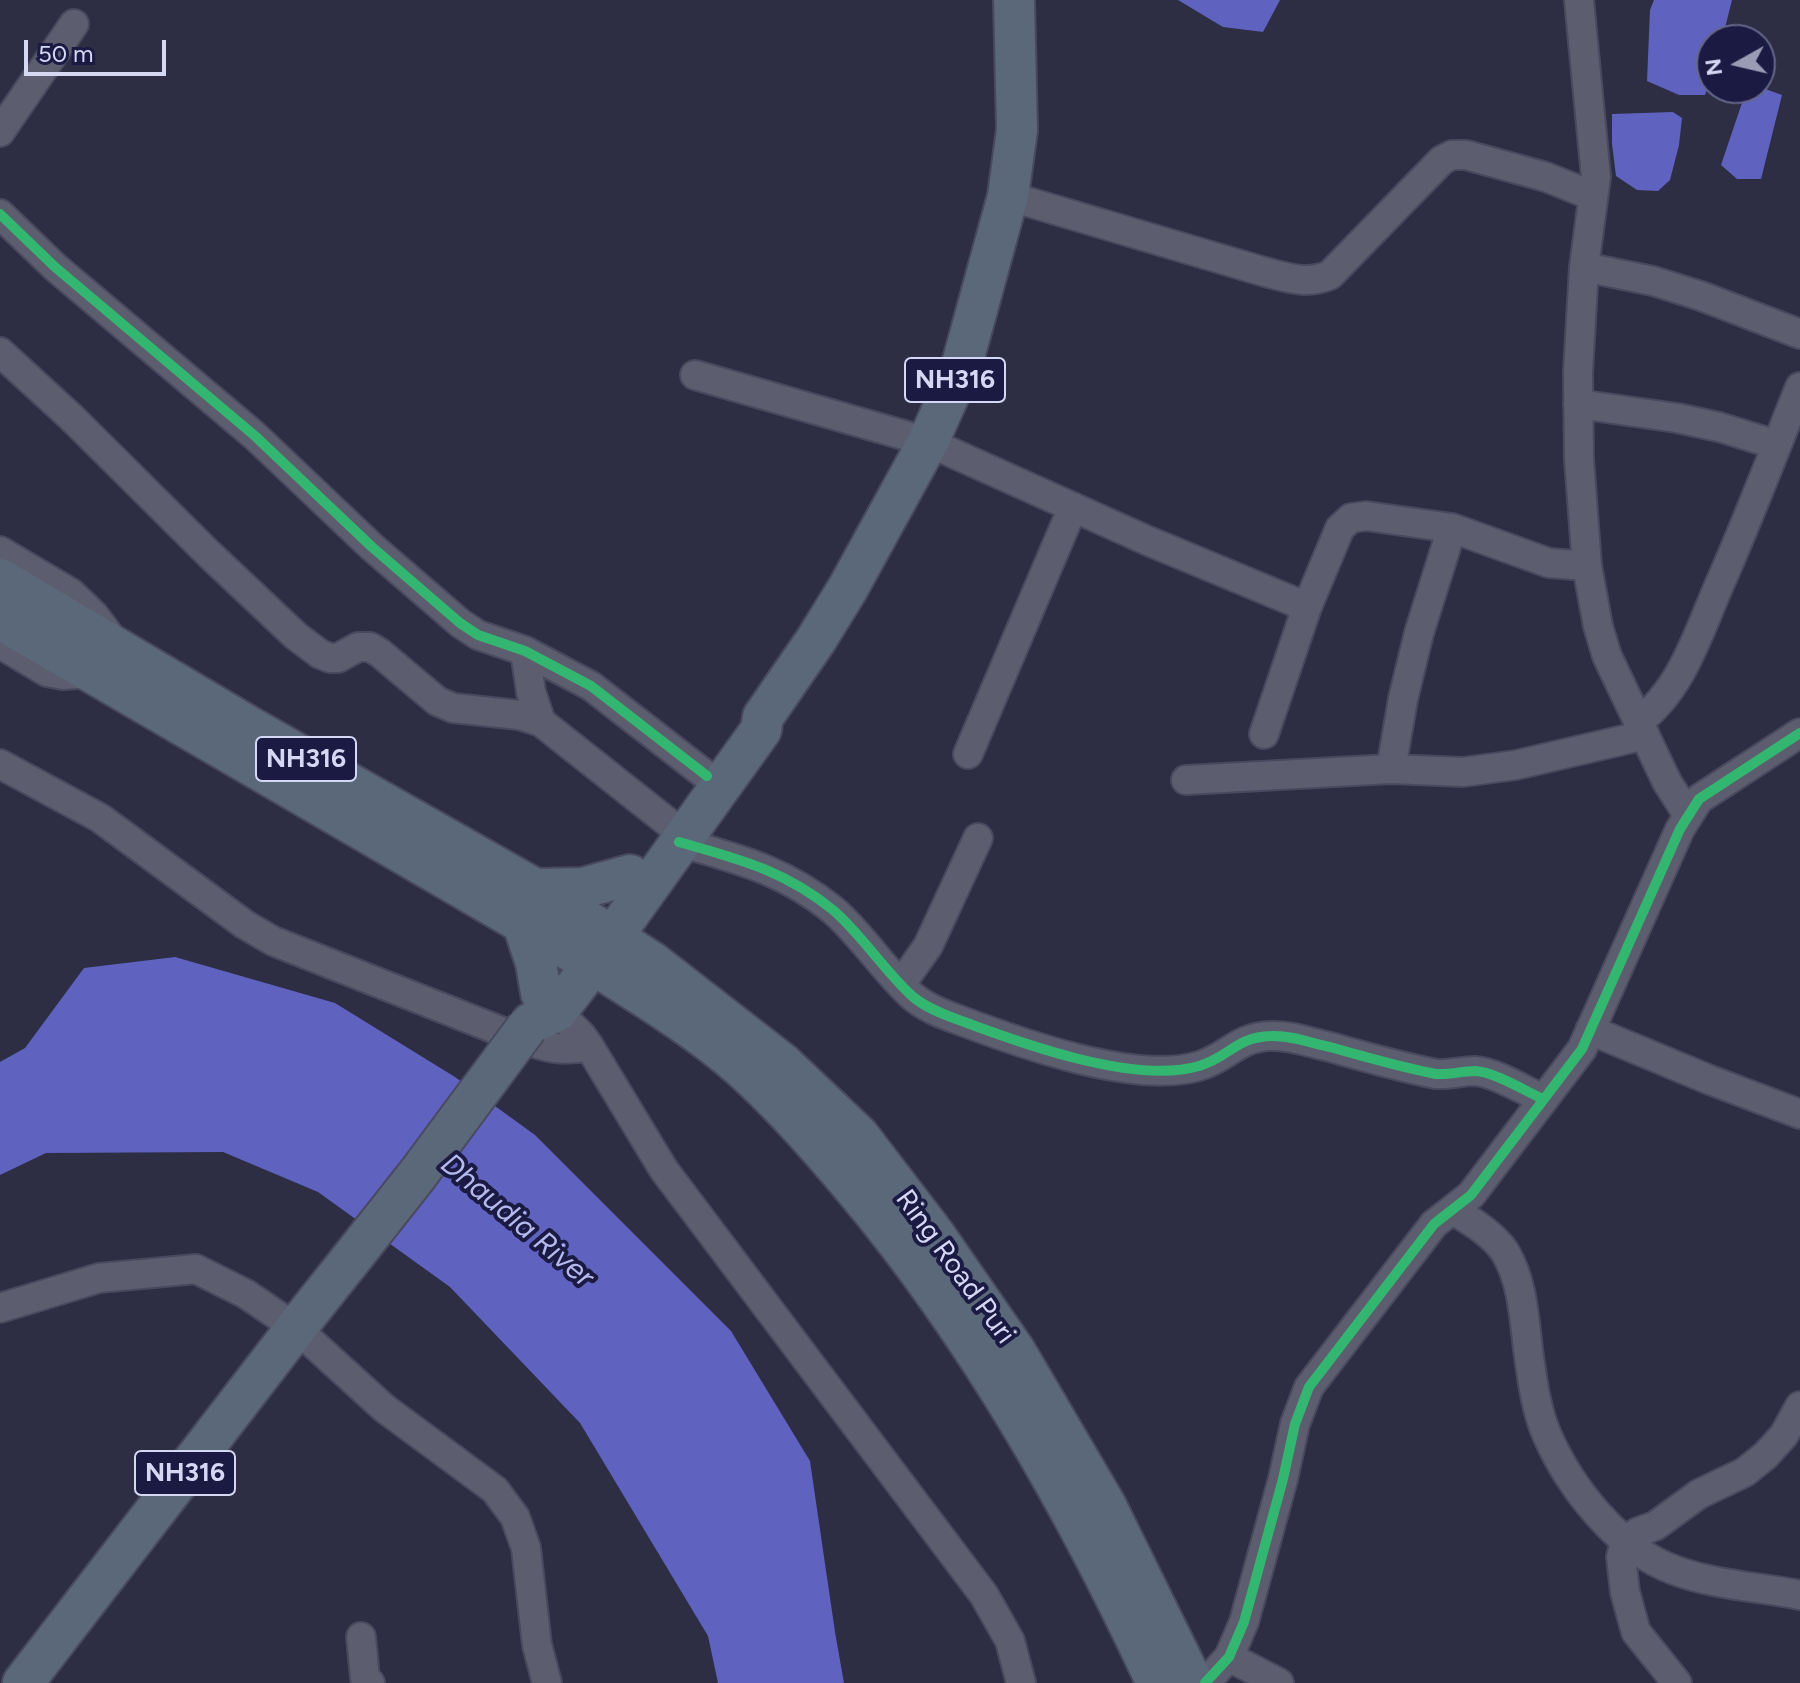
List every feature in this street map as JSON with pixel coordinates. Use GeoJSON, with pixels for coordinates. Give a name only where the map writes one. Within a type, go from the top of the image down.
{"type":"FeatureCollection","features":[{"type":"Feature","properties":{"kind":"highway","name":"NH316"},"geometry":{"type":"LineString","coordinates":[[23,1683],[544,1012],[675,833],[761,730],[763,717],[848,588],[928,442],[961,368],[1008,196],[1017,130],[1014,0]]}},
{"type":"Feature","properties":{"kind":"highway","name":"NH316"},"geometry":{"type":"LineString","coordinates":[[0,579],[107,662],[592,944]]}},
{"type":"Feature","properties":{"kind":"highway","name":"NH316"},"geometry":{"type":"LineString","coordinates":[[0,619],[107,662]]}},
{"type":"Feature","properties":{"kind":"highway","name":"NH316"},"geometry":{"type":"LineString","coordinates":[[675,833],[707,776],[749,722],[763,717]]}},
{"type":"Feature","properties":{"kind":"highway"},"geometry":{"type":"LineString","coordinates":[[638,882],[650,980],[544,1012],[528,905],[583,888],[638,882]]}},
{"type":"Feature","properties":{"kind":"highway","name":"Ring Road Puri"},"geometry":{"type":"LineString","coordinates":[[592,944],[782,1063],[859,1136],[934,1234],[1015,1351],[1106,1506],[1193,1683]]}},
{"type":"Feature","properties":{"kind":"highway","name":"Ring Road Puri"},"geometry":{"type":"LineString","coordinates":[[650,980],[679,1020],[742,1068],[815,1142],[885,1225],[959,1326],[1022,1423],[1090,1548],[1157,1683]]}},
{"type":"Feature","properties":{"kind":"street"},"geometry":{"type":"LineString","coordinates":[[1579,0],[1595,158],[1578,372],[1579,459],[1587,566],[1607,656],[1667,782],[1688,815]]}},
{"type":"Feature","properties":{"kind":"street"},"geometry":{"type":"LineString","coordinates":[[0,132],[74,24]]}},
{"type":"Feature","properties":{"kind":"street"},"geometry":{"type":"LineString","coordinates":[[1008,196],[1300,281],[1330,275],[1442,160],[1452,155],[1466,155],[1546,177],[1593,196]]}},
{"type":"Feature","properties":{"kind":"street"},"geometry":{"type":"LineString","coordinates":[[0,214],[55,267],[255,436],[372,547],[460,623],[478,635],[525,651],[591,686],[707,776]]}},
{"type":"Feature","properties":{"kind":"street"},"geometry":{"type":"LineString","coordinates":[[1584,267],[1653,281],[1800,334]]}},
{"type":"Feature","properties":{"kind":"street"},"geometry":{"type":"LineString","coordinates":[[0,352],[296,636],[320,654],[338,658],[358,647],[370,647],[437,701],[453,708],[519,715],[541,722],[675,833],[772,871],[799,885],[835,911],[912,996],[931,1008],[1046,1049],[1129,1069],[1172,1071],[1200,1066],[1222,1056],[1239,1043],[1273,1036],[1297,1039],[1436,1074],[1476,1071],[1543,1099]]}},
{"type":"Feature","properties":{"kind":"street"},"geometry":{"type":"LineString","coordinates":[[695,375],[928,442],[1146,540],[1307,607]]}},
{"type":"Feature","properties":{"kind":"street"},"geometry":{"type":"LineString","coordinates":[[1186,780],[1391,769],[1486,770],[1516,765],[1642,729],[1682,672],[1800,387]]}},
{"type":"Feature","properties":{"kind":"street"},"geometry":{"type":"LineString","coordinates":[[1578,404],[1691,421],[1777,445]]}},
{"type":"Feature","properties":{"kind":"street"},"geometry":{"type":"LineString","coordinates":[[968,754],[1073,507]]}},
{"type":"Feature","properties":{"kind":"street"},"geometry":{"type":"LineString","coordinates":[[1264,734],[1307,607],[1340,528],[1351,518],[1366,516],[1452,528],[1549,563],[1587,566]]}},
{"type":"Feature","properties":{"kind":"street"},"geometry":{"type":"LineString","coordinates":[[1391,769],[1419,633],[1452,528]]}},
{"type":"Feature","properties":{"kind":"street"},"geometry":{"type":"LineString","coordinates":[[0,551],[71,593],[94,615],[107,662],[63,675],[47,672],[0,644]]}},
{"type":"Feature","properties":{"kind":"street"},"geometry":{"type":"LineString","coordinates":[[525,651],[531,692],[541,722]]}},
{"type":"Feature","properties":{"kind":"street"},"geometry":{"type":"LineString","coordinates":[[1205,1683],[1229,1657],[1244,1622],[1295,1424],[1309,1387],[1434,1224],[1471,1195],[1582,1049],[1688,815],[1699,799],[1800,733]]}},
{"type":"Feature","properties":{"kind":"street"},"geometry":{"type":"LineString","coordinates":[[0,764],[100,818],[244,924],[273,941],[547,1048],[562,1050],[589,1046]]}},
{"type":"Feature","properties":{"kind":"street"},"geometry":{"type":"LineString","coordinates":[[901,984],[928,946],[978,838]]}},
{"type":"Feature","properties":{"kind":"street"},"geometry":{"type":"LineString","coordinates":[[544,1012],[581,1035],[664,1170],[984,1595],[1010,1641],[1021,1683]]}},
{"type":"Feature","properties":{"kind":"street"},"geometry":{"type":"LineString","coordinates":[[1590,1030],[1800,1114]]}},
{"type":"Feature","properties":{"kind":"street"},"geometry":{"type":"LineString","coordinates":[[1453,1210],[1483,1229],[1503,1250],[1517,1277],[1535,1399],[1547,1435],[1573,1481],[1597,1513],[1625,1542],[1674,1570],[1707,1579],[1800,1595]]}},
{"type":"Feature","properties":{"kind":"street"},"geometry":{"type":"LineString","coordinates":[[0,1308],[99,1278],[196,1269],[246,1294],[296,1328],[384,1408],[495,1490],[515,1517],[526,1548],[537,1645],[547,1683]]}},
{"type":"Feature","properties":{"kind":"street"},"geometry":{"type":"LineString","coordinates":[[1677,1683],[1636,1632],[1625,1592],[1621,1557],[1625,1542],[1638,1532],[1655,1526],[1699,1494],[1745,1472],[1784,1435],[1800,1406]]}},
{"type":"Feature","properties":{"kind":"street"},"geometry":{"type":"LineString","coordinates":[[361,1637],[365,1678],[370,1683]]}},
{"type":"Feature","properties":{"kind":"street"},"geometry":{"type":"LineString","coordinates":[[1229,1657],[1279,1683]]}},
{"type":"Feature","properties":{"kind":"water"},"geometry":{"type":"Polygon","coordinates":[[[1178,0],[1280,0],[1263,32],[1223,27],[1178,0]]]}},
{"type":"Feature","properties":{"kind":"water"},"geometry":{"type":"Polygon","coordinates":[[[1654,0],[1732,0],[1726,24],[1696,24],[1696,95],[1679,95],[1647,81],[1650,10],[1654,0]]]}},
{"type":"Feature","properties":{"kind":"water"},"geometry":{"type":"Polygon","coordinates":[[[1776,93],[1782,95],[1761,179],[1737,179],[1721,165],[1742,104],[1776,104],[1776,93]]]}},
{"type":"Feature","properties":{"kind":"water"},"geometry":{"type":"Polygon","coordinates":[[[1673,112],[1682,118],[1670,180],[1658,191],[1637,190],[1616,176],[1612,114],[1673,112]]]}},
{"type":"Feature","properties":{"kind":"water","name":"Dhaudia River"},"geometry":{"type":"Polygon","coordinates":[[[175,957],[335,1003],[455,1077],[535,1135],[731,1331],[810,1461],[844,1683],[718,1683],[708,1636],[580,1423],[450,1287],[318,1192],[223,1152],[46,1153],[0,1175],[0,1062],[25,1048],[84,968],[175,957]]]}},
{"type":"Feature","properties":{"kind":"cycle path"},"geometry":{"type":"LineString","coordinates":[[0,214],[55,267],[255,436],[372,547],[460,623],[478,635],[525,651],[591,686],[707,776]]}},
{"type":"Feature","properties":{"kind":"cycle path"},"geometry":{"type":"LineString","coordinates":[[1205,1683],[1229,1657],[1244,1622],[1295,1424],[1309,1387],[1434,1224],[1471,1195],[1582,1049],[1680,829],[1699,799],[1800,733]]}},
{"type":"Feature","properties":{"kind":"cycle path"},"geometry":{"type":"LineString","coordinates":[[679,842],[760,867],[797,885],[843,919],[901,985],[922,1003],[953,1018],[1045,1050],[1111,1066],[1173,1070],[1199,1066],[1259,1037],[1286,1037],[1436,1074],[1483,1072],[1543,1099]]}}]}
